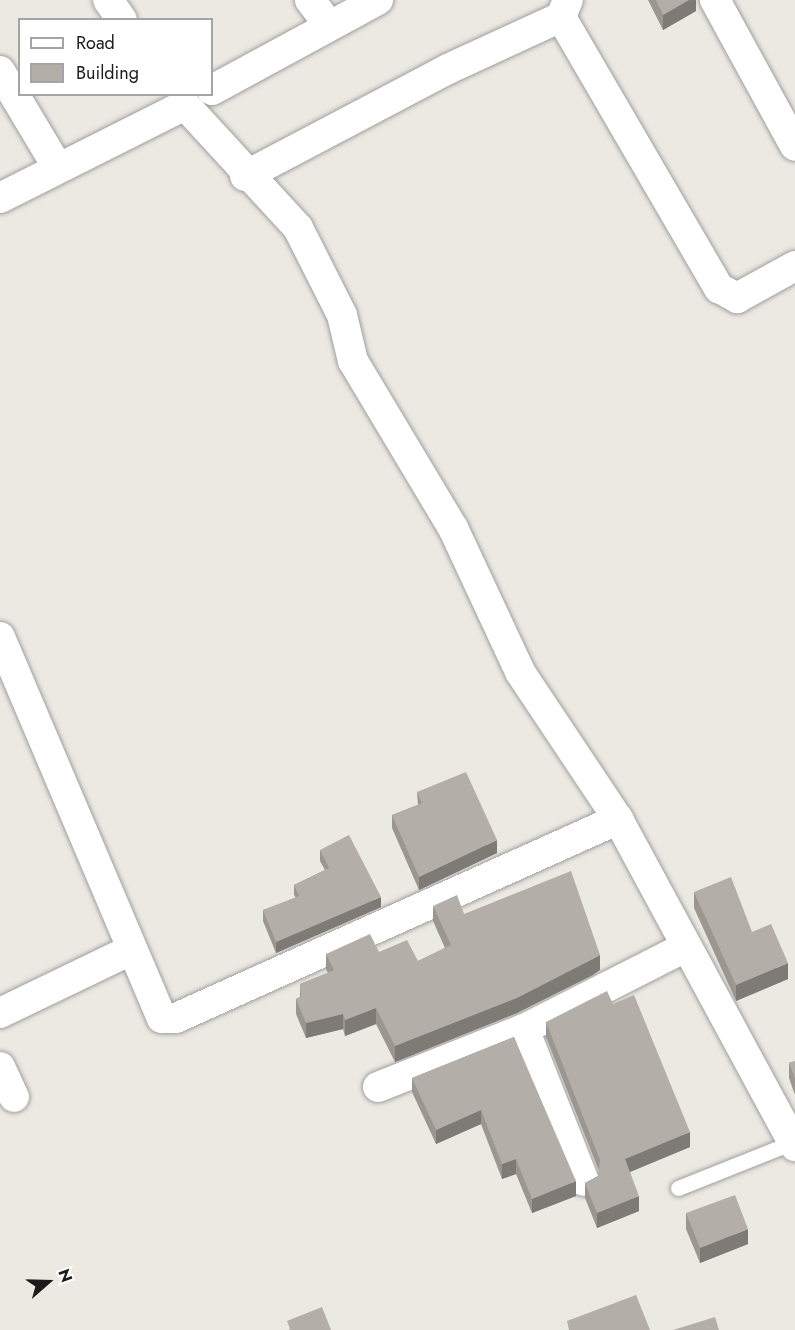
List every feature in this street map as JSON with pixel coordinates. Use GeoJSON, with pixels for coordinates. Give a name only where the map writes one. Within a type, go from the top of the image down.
{"type":"FeatureCollection","features":[{"type":"Feature","properties":{"kind":"street"},"geometry":{"type":"LineString","coordinates":[[108,0],[121,18]]}},
{"type":"Feature","properties":{"kind":"street"},"geometry":{"type":"LineString","coordinates":[[310,0],[329,25]]}},
{"type":"Feature","properties":{"kind":"street"},"geometry":{"type":"LineString","coordinates":[[213,89],[378,0]]}},
{"type":"Feature","properties":{"kind":"street"},"geometry":{"type":"LineString","coordinates":[[715,0],[795,146]]}},
{"type":"Feature","properties":{"kind":"street"},"geometry":{"type":"LineString","coordinates":[[245,176],[565,9],[718,288],[737,298],[795,266]]}},
{"type":"Feature","properties":{"kind":"street"},"geometry":{"type":"LineString","coordinates":[[0,71],[58,168]]}},
{"type":"Feature","properties":{"kind":"street"},"geometry":{"type":"LineString","coordinates":[[0,198],[188,98],[245,176],[298,228],[342,315],[353,361],[453,528],[520,672],[618,819],[684,948],[794,1144]]}},
{"type":"Feature","properties":{"kind":"street"},"geometry":{"type":"LineString","coordinates":[[0,637],[131,950],[162,1018],[176,1018],[618,819]]}},
{"type":"Feature","properties":{"kind":"street"},"geometry":{"type":"LineString","coordinates":[[378,1087],[524,1029],[684,948]]}},
{"type":"Feature","properties":{"kind":"street"},"geometry":{"type":"LineString","coordinates":[[0,1013],[131,950]]}},
{"type":"Feature","properties":{"kind":"street"},"geometry":{"type":"LineString","coordinates":[[524,1029],[584,1181]]}},
{"type":"Feature","properties":{"kind":"street"},"geometry":{"type":"LineString","coordinates":[[0,1067],[14,1097]]}},
{"type":"Feature","properties":{"kind":"lane"},"geometry":{"type":"LineString","coordinates":[[678,1188],[794,1144]]}},
{"type":"Feature","properties":{"kind":"building"},"geometry":{"type":"Polygon","coordinates":[[[656,0],[689,0],[663,15],[656,0]]]}},
{"type":"Feature","properties":{"kind":"building"},"geometry":{"type":"Polygon","coordinates":[[[466,772],[497,840],[419,877],[392,815],[422,803],[417,792],[466,772]]]}},
{"type":"Feature","properties":{"kind":"building"},"geometry":{"type":"Polygon","coordinates":[[[349,835],[381,897],[276,942],[263,910],[299,896],[294,885],[329,868],[320,850],[349,835]]]}},
{"type":"Feature","properties":{"kind":"building"},"geometry":{"type":"Polygon","coordinates":[[[571,871],[600,955],[517,998],[395,1046],[376,1008],[345,1020],[343,1014],[306,1023],[296,999],[301,997],[300,984],[334,970],[326,954],[370,934],[379,952],[407,940],[418,961],[451,945],[433,906],[457,895],[464,914],[571,871]]]}},
{"type":"Feature","properties":{"kind":"building"},"geometry":{"type":"Polygon","coordinates":[[[731,877],[752,932],[771,924],[788,963],[736,985],[694,892],[731,877]]]}},
{"type":"Feature","properties":{"kind":"building"},"geometry":{"type":"Polygon","coordinates":[[[607,991],[613,1004],[634,995],[690,1132],[625,1159],[639,1196],[597,1213],[585,1183],[598,1176],[600,1160],[546,1022],[607,991]]]}},
{"type":"Feature","properties":{"kind":"building"},"geometry":{"type":"Polygon","coordinates":[[[514,1037],[576,1181],[532,1199],[516,1159],[502,1164],[481,1110],[436,1130],[412,1078],[514,1037]]]}},
{"type":"Feature","properties":{"kind":"building"},"geometry":{"type":"Polygon","coordinates":[[[795,1061],[795,1079],[789,1063],[795,1061]]]}},
{"type":"Feature","properties":{"kind":"building"},"geometry":{"type":"Polygon","coordinates":[[[735,1195],[748,1229],[700,1248],[686,1213],[735,1195]]]}},
{"type":"Feature","properties":{"kind":"building"},"geometry":{"type":"Polygon","coordinates":[[[636,1295],[650,1330],[569,1330],[567,1321],[636,1295]]]}},
{"type":"Feature","properties":{"kind":"building"},"geometry":{"type":"Polygon","coordinates":[[[322,1307],[331,1330],[288,1330],[290,1329],[287,1321],[322,1307]]]}},
{"type":"Feature","properties":{"kind":"building"},"geometry":{"type":"Polygon","coordinates":[[[715,1317],[719,1330],[673,1330],[715,1317]]]}}]}
